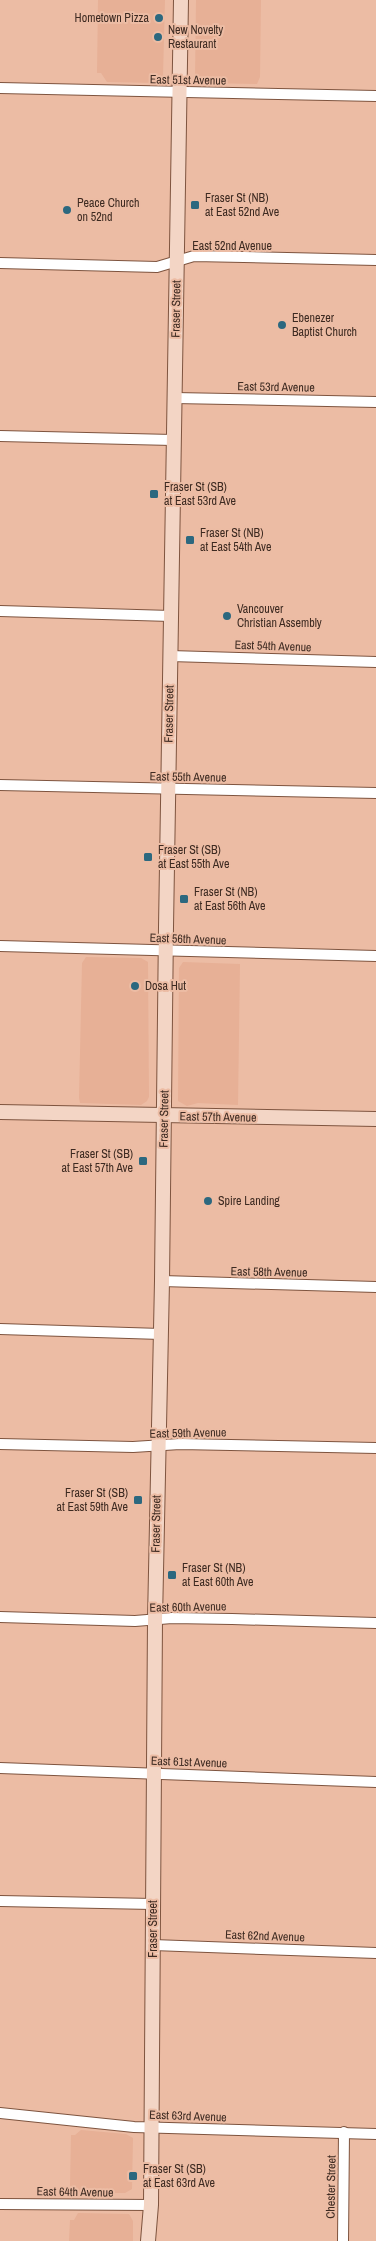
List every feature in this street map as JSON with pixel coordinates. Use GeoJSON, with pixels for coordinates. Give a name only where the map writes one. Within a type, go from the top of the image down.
{"type":"FeatureCollection","features":[{"type":"Feature","properties":{"kind":"street","name":"Fraser Street"},"geometry":{"type":"LineString","coordinates":[[149,2240],[152,2128],[155,1620],[162,1281],[170,616],[181,0]]}},
{"type":"Feature","properties":{"kind":"street","name":"East 51st Avenue"},"geometry":{"type":"LineString","coordinates":[[0,88],[376,96]]}},
{"type":"Feature","properties":{"kind":"street","name":"East 52nd Avenue"},"geometry":{"type":"LineString","coordinates":[[0,263],[157,267],[194,256],[376,260]]}},
{"type":"Feature","properties":{"kind":"street","name":"East 53rd Avenue"},"geometry":{"type":"LineString","coordinates":[[174,398],[376,402]]}},
{"type":"Feature","properties":{"kind":"street"},"geometry":{"type":"LineString","coordinates":[[0,436],[173,440]]}},
{"type":"Feature","properties":{"kind":"street"},"geometry":{"type":"LineString","coordinates":[[0,611],[170,616]]}},
{"type":"Feature","properties":{"kind":"street","name":"East 54th Avenue"},"geometry":{"type":"LineString","coordinates":[[170,656],[376,662]]}},
{"type":"Feature","properties":{"kind":"street","name":"East 55th Avenue"},"geometry":{"type":"LineString","coordinates":[[0,785],[376,793]]}},
{"type":"Feature","properties":{"kind":"street","name":"East 56th Avenue"},"geometry":{"type":"LineString","coordinates":[[0,946],[376,956]]}},
{"type":"Feature","properties":{"kind":"street","name":"East 57th Avenue"},"geometry":{"type":"LineString","coordinates":[[0,1112],[376,1120]]}},
{"type":"Feature","properties":{"kind":"street","name":"East 58th Avenue"},"geometry":{"type":"LineString","coordinates":[[162,1281],[376,1287]]}},
{"type":"Feature","properties":{"kind":"street"},"geometry":{"type":"LineString","coordinates":[[0,1329],[161,1334]]}},
{"type":"Feature","properties":{"kind":"street","name":"East 59th Avenue"},"geometry":{"type":"LineString","coordinates":[[0,1444],[158,1446],[180,1444],[376,1448]]}},
{"type":"Feature","properties":{"kind":"street","name":"East 60th Avenue"},"geometry":{"type":"LineString","coordinates":[[0,1617],[155,1620],[175,1618],[376,1623]]}},
{"type":"Feature","properties":{"kind":"street","name":"East 61st Avenue"},"geometry":{"type":"LineString","coordinates":[[0,1768],[376,1782]]}},
{"type":"Feature","properties":{"kind":"street"},"geometry":{"type":"LineString","coordinates":[[0,1901],[153,1904]]}},
{"type":"Feature","properties":{"kind":"street","name":"East 62nd Avenue"},"geometry":{"type":"LineString","coordinates":[[153,1944],[376,1953]]}},
{"type":"Feature","properties":{"kind":"street","name":"East 63rd Avenue"},"geometry":{"type":"LineString","coordinates":[[0,2113],[152,2128],[376,2134]]}},
{"type":"Feature","properties":{"kind":"street","name":"Chester Street"},"geometry":{"type":"LineString","coordinates":[[343,2241],[344,2132]]}},
{"type":"Feature","properties":{"kind":"street","name":"East 64th Avenue"},"geometry":{"type":"LineString","coordinates":[[0,2204],[151,2205]]}},
{"type":"Feature","properties":{"kind":"shaded area"},"geometry":{"type":"Polygon","coordinates":[[[98,0],[165,0],[163,76],[161,81],[156,83],[107,82],[101,73],[97,73],[98,0]]]}},
{"type":"Feature","properties":{"kind":"shaded area"},"geometry":{"type":"Polygon","coordinates":[[[196,0],[261,0],[260,77],[257,84],[201,83],[195,79],[196,0]]]}},
{"type":"Feature","properties":{"kind":"shaded area"},"geometry":{"type":"Polygon","coordinates":[[[86,957],[141,958],[148,962],[149,1097],[141,1105],[80,1103],[82,963],[86,957]]]}},
{"type":"Feature","properties":{"kind":"shaded area"},"geometry":{"type":"Polygon","coordinates":[[[183,962],[240,964],[238,1105],[198,1103],[187,1106],[178,1101],[179,968],[183,962]]]}},
{"type":"Feature","properties":{"kind":"shaded area"},"geometry":{"type":"Polygon","coordinates":[[[81,2130],[126,2134],[133,2138],[132,2189],[125,2193],[79,2193],[74,2186],[70,2186],[71,2135],[75,2135],[81,2130]]]}},
{"type":"Feature","properties":{"kind":"shaded area"},"geometry":{"type":"Polygon","coordinates":[[[78,2213],[129,2214],[133,2221],[133,2241],[69,2241],[70,2220],[74,2220],[78,2213]]]}},
{"type":"Feature","properties":{"kind":"place","name":"Hometown Pizza"},"geometry":{"type":"Point","coordinates":[159,18]}},
{"type":"Feature","properties":{"kind":"place","name":"New Novelty Restaurant"},"geometry":{"type":"Point","coordinates":[158,37]}},
{"type":"Feature","properties":{"kind":"place","name":"Fraser St (NB) at East 52nd Ave"},"geometry":{"type":"Point","coordinates":[195,205]}},
{"type":"Feature","properties":{"kind":"place","name":"Peace Church on 52nd"},"geometry":{"type":"Point","coordinates":[67,210]}},
{"type":"Feature","properties":{"kind":"place","name":"Ebenezer Baptist Church"},"geometry":{"type":"Point","coordinates":[282,325]}},
{"type":"Feature","properties":{"kind":"place","name":"Fraser St (SB) at East 53rd Ave"},"geometry":{"type":"Point","coordinates":[154,494]}},
{"type":"Feature","properties":{"kind":"place","name":"Fraser St (NB) at East 54th Ave"},"geometry":{"type":"Point","coordinates":[190,540]}},
{"type":"Feature","properties":{"kind":"place","name":"Vancouver Christian Assembly"},"geometry":{"type":"Point","coordinates":[227,616]}},
{"type":"Feature","properties":{"kind":"place","name":"Fraser St (SB) at East 55th Ave"},"geometry":{"type":"Point","coordinates":[148,857]}},
{"type":"Feature","properties":{"kind":"place","name":"Fraser St (NB) at East 56th Ave"},"geometry":{"type":"Point","coordinates":[184,899]}},
{"type":"Feature","properties":{"kind":"place","name":"Dosa Hut"},"geometry":{"type":"Point","coordinates":[135,986]}},
{"type":"Feature","properties":{"kind":"place","name":"Fraser St (SB) at East 57th Ave"},"geometry":{"type":"Point","coordinates":[143,1161]}},
{"type":"Feature","properties":{"kind":"place","name":"Spire Landing"},"geometry":{"type":"Point","coordinates":[208,1201]}},
{"type":"Feature","properties":{"kind":"place","name":"Fraser St (SB) at East 59th Ave"},"geometry":{"type":"Point","coordinates":[138,1500]}},
{"type":"Feature","properties":{"kind":"place","name":"Fraser St (NB) at East 60th Ave"},"geometry":{"type":"Point","coordinates":[172,1575]}},
{"type":"Feature","properties":{"kind":"place","name":"Fraser St (SB) at East 63rd Ave"},"geometry":{"type":"Point","coordinates":[133,2176]}}]}
